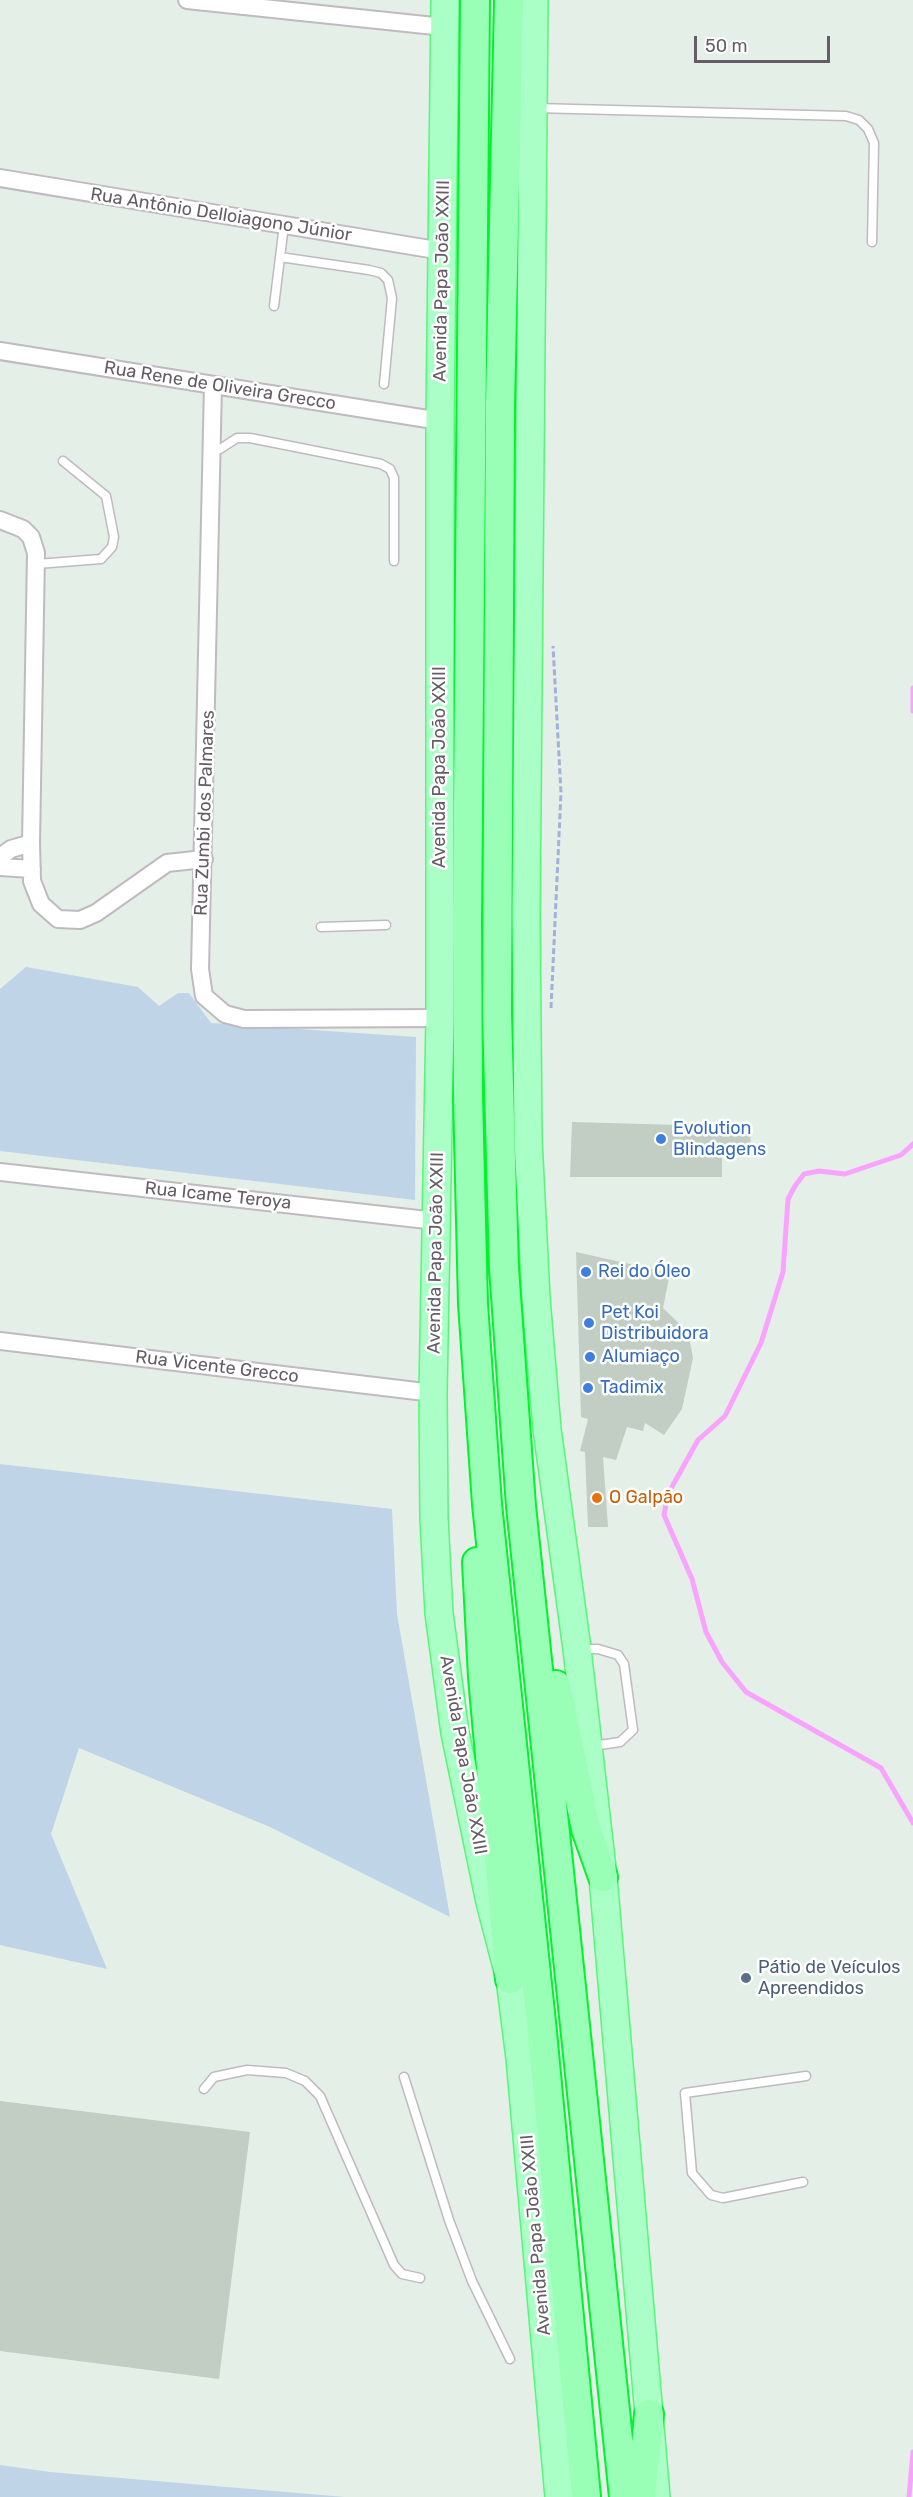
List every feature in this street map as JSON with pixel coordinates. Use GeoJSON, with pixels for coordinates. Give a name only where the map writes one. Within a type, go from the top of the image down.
{"type":"FeatureCollection","features":[{"type":"Feature","properties":{"kind":"highway","name":"Avenida Papa João XXIII"},"geometry":{"type":"LineString","coordinates":[[475,0],[468,1096],[473,1304],[487,1504],[586,2497]]}},
{"type":"Feature","properties":{"kind":"highway"},"geometry":{"type":"LineString","coordinates":[[509,0],[500,405],[497,990],[499,1152],[504,1268],[521,1506],[624,2497]]}},
{"type":"Feature","properties":{"kind":"highway"},"geometry":{"type":"LineString","coordinates":[[487,1504],[477,1562],[478,1609],[510,1979]]}},
{"type":"Feature","properties":{"kind":"highway"},"geometry":{"type":"LineString","coordinates":[[521,1506],[541,1588],[554,1676],[579,1798],[586,1829],[603,1877]]}},
{"type":"Feature","properties":{"kind":"highway"},"geometry":{"type":"LineString","coordinates":[[641,2497],[649,2414]]}},
{"type":"Feature","properties":{"kind":"main road","name":"Avenida Papa João XXIII"},"geometry":{"type":"LineString","coordinates":[[445,0],[440,421],[440,1018],[433,1393],[434,1518],[439,1613],[455,1733],[490,1902],[510,1979],[520,2058],[559,2497]]}},
{"type":"Feature","properties":{"kind":"main road"},"geometry":{"type":"LineString","coordinates":[[534,0],[526,902],[528,1139],[536,1298],[547,1429],[577,1649],[603,1877],[656,2497]]}},
{"type":"Feature","properties":{"kind":"street"},"geometry":{"type":"LineString","coordinates":[[187,0],[444,27]]}},
{"type":"Feature","properties":{"kind":"street","name":"Rua Antônio Delloiagono Júnior"},"geometry":{"type":"LineString","coordinates":[[0,178],[442,251]]}},
{"type":"Feature","properties":{"kind":"street","name":"Rua Rene de Oliveira Grecco"},"geometry":{"type":"LineString","coordinates":[[0,351],[440,421]]}},
{"type":"Feature","properties":{"kind":"street","name":"Rua Zumbi dos Palmares"},"geometry":{"type":"LineString","coordinates":[[213,385],[200,969],[204,996],[219,1010],[244,1019],[440,1018]]}},
{"type":"Feature","properties":{"kind":"street"},"geometry":{"type":"LineString","coordinates":[[0,520],[19,526],[31,537],[37,564],[31,843],[36,894],[41,904],[58,919],[71,921],[96,913],[167,863],[204,859]]}},
{"type":"Feature","properties":{"kind":"street"},"geometry":{"type":"LineString","coordinates":[[0,858],[11,849],[31,843]]}},
{"type":"Feature","properties":{"kind":"street"},"geometry":{"type":"LineString","coordinates":[[0,867],[32,869]]}},
{"type":"Feature","properties":{"kind":"street","name":"Rua Icame Teroya"},"geometry":{"type":"LineString","coordinates":[[0,1172],[436,1221]]}},
{"type":"Feature","properties":{"kind":"street","name":"Rua Vicente Grecco"},"geometry":{"type":"LineString","coordinates":[[0,1341],[433,1393]]}},
{"type":"Feature","properties":{"kind":"lane"},"geometry":{"type":"LineString","coordinates":[[532,108],[834,116],[859,120],[868,129],[874,143],[872,242]]}},
{"type":"Feature","properties":{"kind":"lane"},"geometry":{"type":"LineString","coordinates":[[274,306],[284,225]]}},
{"type":"Feature","properties":{"kind":"lane"},"geometry":{"type":"LineString","coordinates":[[280,257],[369,270],[381,273],[388,280],[392,298],[384,384]]}},
{"type":"Feature","properties":{"kind":"lane"},"geometry":{"type":"LineString","coordinates":[[212,450],[220,449],[237,438],[250,438],[381,464],[390,469],[394,478],[394,561]]}},
{"type":"Feature","properties":{"kind":"lane"},"geometry":{"type":"LineString","coordinates":[[37,564],[101,558],[112,547],[114,537],[106,496],[63,461]]}},
{"type":"Feature","properties":{"kind":"lane"},"geometry":{"type":"LineString","coordinates":[[321,927],[386,925]]}},
{"type":"Feature","properties":{"kind":"lane"},"geometry":{"type":"LineString","coordinates":[[577,1649],[598,1648],[618,1655],[624,1664],[633,1730],[620,1743],[588,1747]]}},
{"type":"Feature","properties":{"kind":"lane"},"geometry":{"type":"LineString","coordinates":[[204,2089],[214,2077],[247,2070],[286,2073],[305,2081],[320,2096],[394,2265],[402,2274],[420,2278]]}},
{"type":"Feature","properties":{"kind":"lane"},"geometry":{"type":"LineString","coordinates":[[804,2182],[723,2198],[711,2196],[692,2173],[685,2093],[806,2076]]}},
{"type":"Feature","properties":{"kind":"lane"},"geometry":{"type":"LineString","coordinates":[[404,2078],[449,2220],[476,2291],[510,2360]]}},
{"type":"Feature","properties":{"kind":"path"},"geometry":{"type":"LineString","coordinates":[[551,1011],[561,794],[553,644]]}},
{"type":"Feature","properties":{"kind":"shaded area"},"geometry":{"type":"Polygon","coordinates":[[[26,967],[138,987],[159,1006],[178,993],[189,993],[211,1023],[416,1037],[415,1200],[0,1151],[0,989],[26,967]]]}},
{"type":"Feature","properties":{"kind":"shaded area"},"geometry":{"type":"Polygon","coordinates":[[[0,1464],[392,1509],[397,1614],[450,1917],[270,1827],[79,1748],[51,1834],[107,1969],[0,1945],[0,1464]]]}},
{"type":"Feature","properties":{"kind":"shaded area"},"geometry":{"type":"Polygon","coordinates":[[[0,2465],[50,2472],[345,2497],[0,2497],[0,2465]]]}},
{"type":"Feature","properties":{"kind":"building","name":"Evolution Blindagens"},"geometry":{"type":"Polygon","coordinates":[[[572,1122],[750,1127],[751,1151],[722,1151],[722,1177],[570,1177],[572,1122]]]}},
{"type":"Feature","properties":{"kind":"building"},"geometry":{"type":"Polygon","coordinates":[[[576,1252],[670,1273],[663,1308],[688,1332],[693,1358],[682,1409],[664,1435],[645,1423],[643,1431],[627,1427],[616,1460],[603,1457],[608,1527],[588,1527],[585,1452],[580,1451],[588,1419],[581,1417],[576,1252]]]}},
{"type":"Feature","properties":{"kind":"building"},"geometry":{"type":"Polygon","coordinates":[[[0,2101],[250,2132],[219,2379],[0,2351],[0,2101]]]}},
{"type":"Feature","properties":{"kind":"waterway"},"geometry":{"type":"LineString","coordinates":[[913,688],[913,711]]}},
{"type":"Feature","properties":{"kind":"waterway"},"geometry":{"type":"LineString","coordinates":[[913,1144],[901,1155],[845,1174],[819,1171],[804,1174],[795,1186],[788,1199],[783,1272],[761,1343],[725,1416],[698,1440],[668,1494],[664,1515],[692,1579],[706,1632],[722,1662],[746,1692],[881,1768],[913,1823]]}},
{"type":"Feature","properties":{"kind":"waterway"},"geometry":{"type":"LineString","coordinates":[[909,2497],[913,2452]]}},
{"type":"Feature","properties":{"kind":"place","name":"Evolution Blindagens"},"geometry":{"type":"Point","coordinates":[661,1139]}},
{"type":"Feature","properties":{"kind":"place","name":"Rei do Óleo"},"geometry":{"type":"Point","coordinates":[586,1272]}},
{"type":"Feature","properties":{"kind":"place","name":"Pet Koi Distribuidora"},"geometry":{"type":"Point","coordinates":[589,1323]}},
{"type":"Feature","properties":{"kind":"place","name":"Alumiaço"},"geometry":{"type":"Point","coordinates":[590,1357]}},
{"type":"Feature","properties":{"kind":"place","name":"Tadimix"},"geometry":{"type":"Point","coordinates":[588,1388]}},
{"type":"Feature","properties":{"kind":"place","name":"O Galpão"},"geometry":{"type":"Point","coordinates":[597,1498]}},
{"type":"Feature","properties":{"kind":"place","name":"Pátio de Veículos Apreendidos"},"geometry":{"type":"Point","coordinates":[746,1978]}}]}
